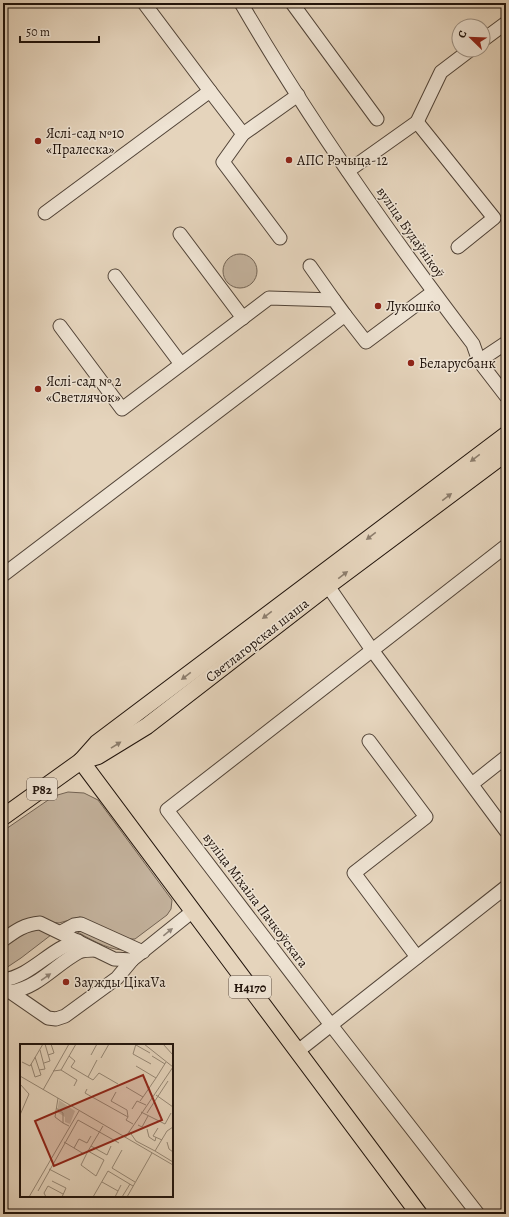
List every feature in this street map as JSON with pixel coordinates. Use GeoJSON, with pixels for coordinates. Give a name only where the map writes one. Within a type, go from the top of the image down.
{"type":"FeatureCollection","features":[{"type":"Feature","properties":{"kind":"main road"},"geometry":{"type":"LineString","coordinates":[[80,761],[97,743],[506,435]]}},
{"type":"Feature","properties":{"kind":"main road","name":"Светлагорская шаша"},"geometry":{"type":"LineString","coordinates":[[3,817],[80,761],[98,756],[147,726],[328,586],[506,453]]}},
{"type":"Feature","properties":{"kind":"main road","name":"Н4170"},"geometry":{"type":"LineString","coordinates":[[80,761],[419,1214]]}},
{"type":"Feature","properties":{"kind":"street"},"geometry":{"type":"LineString","coordinates":[[144,3],[243,134]]}},
{"type":"Feature","properties":{"kind":"street","name":"вуліца Будаўнікоў"},"geometry":{"type":"LineString","coordinates":[[241,3],[298,95],[348,171],[473,344],[479,361],[506,396]]}},
{"type":"Feature","properties":{"kind":"street"},"geometry":{"type":"LineString","coordinates":[[292,3],[377,119]]}},
{"type":"Feature","properties":{"kind":"street"},"geometry":{"type":"LineString","coordinates":[[491,34],[506,23]]}},
{"type":"Feature","properties":{"kind":"street"},"geometry":{"type":"LineString","coordinates":[[348,171],[417,122],[441,72],[459,58]]}},
{"type":"Feature","properties":{"kind":"street"},"geometry":{"type":"LineString","coordinates":[[45,213],[210,91]]}},
{"type":"Feature","properties":{"kind":"street"},"geometry":{"type":"LineString","coordinates":[[280,238],[223,162],[243,134],[298,95]]}},
{"type":"Feature","properties":{"kind":"street"},"geometry":{"type":"LineString","coordinates":[[417,122],[494,218],[458,247]]}},
{"type":"Feature","properties":{"kind":"street"},"geometry":{"type":"LineString","coordinates":[[180,234],[243,318]]}},
{"type":"Feature","properties":{"kind":"street"},"geometry":{"type":"LineString","coordinates":[[310,266],[366,342],[434,292]]}},
{"type":"Feature","properties":{"kind":"street"},"geometry":{"type":"LineString","coordinates":[[115,276],[181,364]]}},
{"type":"Feature","properties":{"kind":"street"},"geometry":{"type":"LineString","coordinates":[[60,326],[122,409],[269,298],[334,300]]}},
{"type":"Feature","properties":{"kind":"street"},"geometry":{"type":"LineString","coordinates":[[3,575],[345,315]]}},
{"type":"Feature","properties":{"kind":"street"},"geometry":{"type":"LineString","coordinates":[[479,361],[506,343]]}},
{"type":"Feature","properties":{"kind":"street"},"geometry":{"type":"LineString","coordinates":[[372,650],[506,546]]}},
{"type":"Feature","properties":{"kind":"street"},"geometry":{"type":"LineString","coordinates":[[328,586],[372,650],[506,831]]}},
{"type":"Feature","properties":{"kind":"street","name":"вуліца Міхаіла Пачкоўскага"},"geometry":{"type":"LineString","coordinates":[[372,650],[167,810],[478,1214]]}},
{"type":"Feature","properties":{"kind":"street"},"geometry":{"type":"LineString","coordinates":[[369,741],[426,816],[354,873],[417,957]]}},
{"type":"Feature","properties":{"kind":"street"},"geometry":{"type":"LineString","coordinates":[[472,784],[506,757]]}},
{"type":"Feature","properties":{"kind":"street"},"geometry":{"type":"LineString","coordinates":[[298,1051],[506,887]]}},
{"type":"Feature","properties":{"kind":"street"},"geometry":{"type":"LineString","coordinates":[[7,989],[48,1018],[56,1019],[65,1016],[117,978],[137,956],[193,911]]}},
{"type":"Feature","properties":{"kind":"street"},"geometry":{"type":"LineString","coordinates":[[3,940],[21,927],[32,923],[40,923],[114,959],[137,956]]}},
{"type":"Feature","properties":{"kind":"street"},"geometry":{"type":"LineString","coordinates":[[61,932],[74,925],[81,924],[137,956]]}},
{"type":"Feature","properties":{"kind":"street"},"geometry":{"type":"LineString","coordinates":[[3,980],[25,973],[66,946],[78,941]]}},
{"type":"Feature","properties":{"kind":"street"},"geometry":{"type":"LineString","coordinates":[[7,989],[24,990],[80,952],[95,950]]}},
{"type":"Feature","properties":{"kind":"shaded area"},"geometry":{"type":"Polygon","coordinates":[[[237,254],[243,254],[247,255],[254,261],[257,271],[256,278],[250,285],[243,288],[237,288],[233,287],[226,281],[223,274],[223,268],[224,264],[230,257],[237,254]]]}},
{"type":"Feature","properties":{"kind":"shaded area"},"geometry":{"type":"Polygon","coordinates":[[[68,792],[84,793],[98,800],[172,900],[171,909],[167,915],[135,939],[127,939],[80,917],[59,923],[50,922],[3,935],[3,831],[54,796],[68,792]]]}},
{"type":"Feature","properties":{"kind":"shaded area"},"geometry":{"type":"Polygon","coordinates":[[[32,926],[51,935],[6,968],[3,967],[3,945],[32,926]]]}},
{"type":"Feature","properties":{"kind":"shaded area"},"geometry":{"type":"Polygon","coordinates":[[[76,928],[120,946],[122,950],[110,948],[97,943],[74,930],[76,928]]]}},
{"type":"Feature","properties":{"kind":"place","name":"Яслі-сад №10 «Пралеска»"},"geometry":{"type":"Point","coordinates":[38,141]}},
{"type":"Feature","properties":{"kind":"place","name":"АПС Рэчыца-12"},"geometry":{"type":"Point","coordinates":[289,160]}},
{"type":"Feature","properties":{"kind":"place","name":"Лукошко"},"geometry":{"type":"Point","coordinates":[378,306]}},
{"type":"Feature","properties":{"kind":"place","name":"Беларусбанк"},"geometry":{"type":"Point","coordinates":[411,363]}},
{"type":"Feature","properties":{"kind":"place","name":"Яслі-сад № 2 «Светлячок»"},"geometry":{"type":"Point","coordinates":[38,389]}},
{"type":"Feature","properties":{"kind":"place","name":"Заужды ЦікаVа"},"geometry":{"type":"Point","coordinates":[66,982]}}]}
